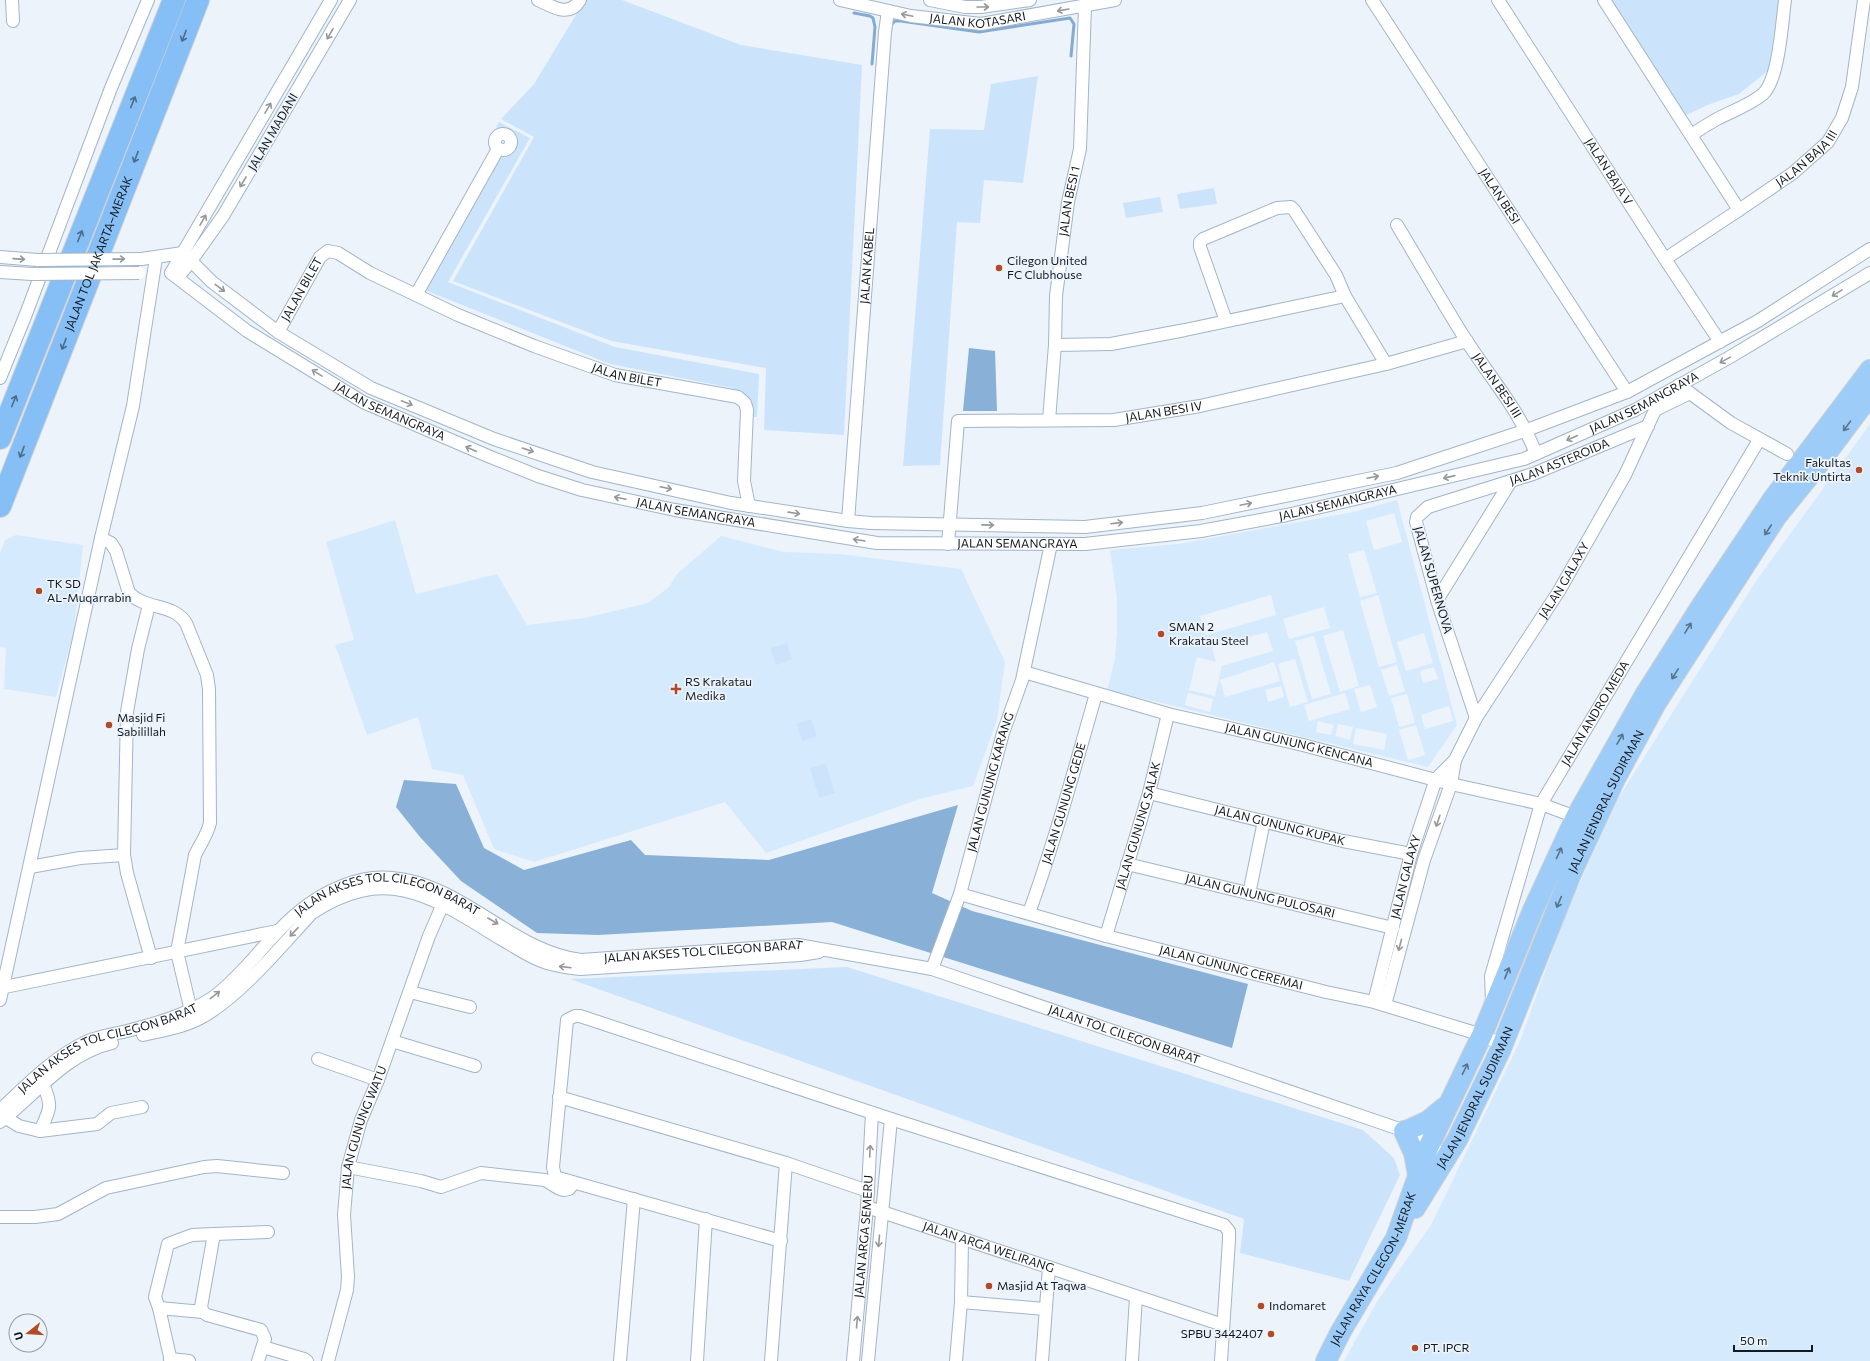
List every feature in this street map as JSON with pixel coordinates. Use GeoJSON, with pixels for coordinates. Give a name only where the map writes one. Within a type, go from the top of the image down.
{"type":"FeatureCollection","features":[{"type":"Feature","properties":{"kind":"highway","name":"JALAN TOL JAKARTA–MERAK"},"geometry":{"type":"LineString","coordinates":[[0,438],[174,0]]}},
{"type":"Feature","properties":{"kind":"highway","name":"JALAN TOL JAKARTA–MERAK"},"geometry":{"type":"LineString","coordinates":[[0,506],[198,0]]}},
{"type":"Feature","properties":{"kind":"highway","name":"JALAN RAYA CILEGON-MERAK"},"geometry":{"type":"LineString","coordinates":[[1326,1361],[1340,1333],[1396,1238],[1418,1175],[1417,1136],[1448,1104],[1482,1035],[1533,910],[1576,816],[1645,695],[1704,602],[1773,499],[1870,370]]}},
{"type":"Feature","properties":{"kind":"highway","name":"JALAN JENDRAL SUDIRMAN"},"geometry":{"type":"LineString","coordinates":[[1396,1238],[1452,1147],[1500,1051],[1570,874],[1615,779],[1656,703],[1776,517],[1814,470],[1870,395]]}},
{"type":"Feature","properties":{"kind":"highway"},"geometry":{"type":"LineString","coordinates":[[0,518],[13,475]]}},
{"type":"Feature","properties":{"kind":"highway"},"geometry":{"type":"LineString","coordinates":[[1418,1175],[1414,1153],[1417,1136],[1428,1121],[1448,1104]]}},
{"type":"Feature","properties":{"kind":"street"},"geometry":{"type":"LineString","coordinates":[[12,0],[13,21]]}},
{"type":"Feature","properties":{"kind":"street"},"geometry":{"type":"LineString","coordinates":[[0,378],[26,314],[111,88],[148,0]]}},
{"type":"Feature","properties":{"kind":"street","name":"JALAN MADANI"},"geometry":{"type":"LineString","coordinates":[[187,257],[331,0]]}},
{"type":"Feature","properties":{"kind":"street","name":"JALAN MADANI"},"geometry":{"type":"LineString","coordinates":[[187,257],[223,216],[350,0]]}},
{"type":"Feature","properties":{"kind":"street"},"geometry":{"type":"LineString","coordinates":[[538,0],[560,10],[570,10],[577,5],[580,0]]}},
{"type":"Feature","properties":{"kind":"street","name":"JALAN KOTASARI"},"geometry":{"type":"LineString","coordinates":[[840,0],[888,15],[981,24],[1115,0]]}},
{"type":"Feature","properties":{"kind":"street","name":"JALAN KOTASARI"},"geometry":{"type":"LineString","coordinates":[[930,0],[965,7],[981,8],[1030,0]]}},
{"type":"Feature","properties":{"kind":"street","name":"JALAN BESI"},"geometry":{"type":"LineString","coordinates":[[1372,0],[1627,392]]}},
{"type":"Feature","properties":{"kind":"street","name":"JALAN BAJA V"},"geometry":{"type":"LineString","coordinates":[[1498,0],[1720,342]]}},
{"type":"Feature","properties":{"kind":"street"},"geometry":{"type":"LineString","coordinates":[[1604,0],[1739,210]]}},
{"type":"Feature","properties":{"kind":"street"},"geometry":{"type":"LineString","coordinates":[[1691,135],[1764,93],[1773,75],[1776,63],[1785,0]]}},
{"type":"Feature","properties":{"kind":"street","name":"JALAN BAJA III"},"geometry":{"type":"LineString","coordinates":[[1665,259],[1793,173],[1828,142],[1842,118],[1852,87],[1864,0]]}},
{"type":"Feature","properties":{"kind":"street","name":"JALAN BESI 1"},"geometry":{"type":"LineString","coordinates":[[1049,420],[1055,345],[1057,288],[1068,202],[1080,148],[1085,6]]}},
{"type":"Feature","properties":{"kind":"street","name":"JALAN KABEL"},"geometry":{"type":"LineString","coordinates":[[848,521],[885,32],[888,15]]}},
{"type":"Feature","properties":{"kind":"street"},"geometry":{"type":"LineString","coordinates":[[416,294],[498,149]]}},
{"type":"Feature","properties":{"kind":"street"},"geometry":{"type":"LineString","coordinates":[[1226,321],[1200,247],[1200,242],[1203,239],[1277,208],[1291,207],[1336,275],[1346,296],[1386,364]]}},
{"type":"Feature","properties":{"kind":"street","name":"JALAN BESI III"},"geometry":{"type":"LineString","coordinates":[[1397,225],[1467,341],[1500,387],[1527,430],[1536,454]]}},
{"type":"Feature","properties":{"kind":"street","name":"JALAN SEMANGRAYA"},"geometry":{"type":"LineString","coordinates":[[187,257],[212,282],[278,332],[371,388],[494,439],[592,472],[731,503],[848,521],[871,523],[1085,527],[1202,513],[1397,473],[1527,430],[1627,392],[1758,321],[1870,249]]}},
{"type":"Feature","properties":{"kind":"street","name":"JALAN BILET"},"geometry":{"type":"LineString","coordinates":[[278,332],[320,257],[328,251],[338,253],[370,273],[458,315],[499,332],[615,375],[738,397],[745,403],[747,410],[744,481],[749,506]]}},
{"type":"Feature","properties":{"kind":"street"},"geometry":{"type":"LineString","coordinates":[[0,257],[38,260],[187,257]]}},
{"type":"Feature","properties":{"kind":"street"},"geometry":{"type":"LineString","coordinates":[[0,272],[32,274],[153,273],[174,275],[187,257]]}},
{"type":"Feature","properties":{"kind":"street"},"geometry":{"type":"LineString","coordinates":[[0,1000],[1,988],[30,867],[55,746],[75,665],[101,538],[136,391],[156,258]]}},
{"type":"Feature","properties":{"kind":"street","name":"JALAN SEMANGRAYA"},"geometry":{"type":"LineString","coordinates":[[174,275],[247,331],[363,402],[488,456],[538,476],[582,490],[675,510],[877,543],[1085,544],[1201,531],[1286,515],[1503,465],[1536,454],[1635,410],[1736,353],[1870,272]]}},
{"type":"Feature","properties":{"kind":"street"},"geometry":{"type":"LineString","coordinates":[[1055,345],[1111,344],[1346,296]]}},
{"type":"Feature","properties":{"kind":"street","name":"JALAN BESI IV"},"geometry":{"type":"LineString","coordinates":[[949,524],[958,421],[1114,420],[1200,406],[1386,364],[1467,341]]}},
{"type":"Feature","properties":{"kind":"street"},"geometry":{"type":"LineString","coordinates":[[1679,385],[1731,423],[1759,440],[1787,454]]}},
{"type":"Feature","properties":{"kind":"street"},"geometry":{"type":"LineString","coordinates":[[1655,410],[1690,393]]}},
{"type":"Feature","properties":{"kind":"street","name":"JALAN GALAXY"},"geometry":{"type":"LineString","coordinates":[[1379,1004],[1424,860],[1450,784],[1455,760],[1476,718],[1559,591],[1625,476],[1662,395]]}},
{"type":"Feature","properties":{"kind":"street","name":"JALAN ASTEROIDA"},"geometry":{"type":"LineString","coordinates":[[1437,600],[1511,480],[1533,474],[1648,426]]}},
{"type":"Feature","properties":{"kind":"street"},"geometry":{"type":"LineString","coordinates":[[488,456],[494,439]]}},
{"type":"Feature","properties":{"kind":"street","name":"JALAN ANDRO MEDA"},"geometry":{"type":"LineString","coordinates":[[1492,1010],[1491,976],[1541,804],[1759,440]]}},
{"type":"Feature","properties":{"kind":"street","name":"JALAN SUPERNOVA"},"geometry":{"type":"LineString","coordinates":[[1476,718],[1437,600],[1416,522],[1417,517],[1428,507],[1511,480]]}},
{"type":"Feature","properties":{"kind":"street"},"geometry":{"type":"LineString","coordinates":[[731,503],[744,481]]}},
{"type":"Feature","properties":{"kind":"street"},"geometry":{"type":"LineString","coordinates":[[948,544],[949,524]]}},
{"type":"Feature","properties":{"kind":"street"},"geometry":{"type":"LineString","coordinates":[[101,538],[111,543],[116,551],[129,593],[149,605],[174,611],[181,615],[200,653],[207,674],[209,689],[210,823],[206,837],[198,847],[195,855],[177,952],[191,1011]]}},
{"type":"Feature","properties":{"kind":"street","name":"JALAN GUNUNG KARANG"},"geometry":{"type":"LineString","coordinates":[[932,969],[960,894],[1003,733],[1024,672],[1051,544]]}},
{"type":"Feature","properties":{"kind":"street"},"geometry":{"type":"LineString","coordinates":[[149,605],[138,648],[126,718],[124,855],[127,873],[151,958]]}},
{"type":"Feature","properties":{"kind":"street","name":"JALAN GUNUNG KENCANA"},"geometry":{"type":"LineString","coordinates":[[1024,672],[1168,714],[1303,745],[1436,779],[1450,784],[1541,804],[1576,816]]}},
{"type":"Feature","properties":{"kind":"street","name":"JALAN GUNUNG GEDE"},"geometry":{"type":"LineString","coordinates":[[1029,913],[1051,852],[1096,694]]}},
{"type":"Feature","properties":{"kind":"street","name":"JALAN GUNUNG SALAK"},"geometry":{"type":"LineString","coordinates":[[1106,936],[1149,793],[1168,714]]}},
{"type":"Feature","properties":{"kind":"street","name":"JALAN GALAXY"},"geometry":{"type":"LineString","coordinates":[[1379,1004],[1393,928],[1411,854],[1436,779],[1455,760]]}},
{"type":"Feature","properties":{"kind":"street","name":"JALAN GUNUNG KUPAK"},"geometry":{"type":"LineString","coordinates":[[1149,793],[1343,841],[1411,854]]}},
{"type":"Feature","properties":{"kind":"street"},"geometry":{"type":"LineString","coordinates":[[1249,894],[1264,821]]}},
{"type":"Feature","properties":{"kind":"street"},"geometry":{"type":"LineString","coordinates":[[30,867],[80,858],[124,855]]}},
{"type":"Feature","properties":{"kind":"street","name":"JALAN GUNUNG PULOSARI"},"geometry":{"type":"LineString","coordinates":[[1127,864],[1393,928]]}},
{"type":"Feature","properties":{"kind":"street","name":"JALAN AKSES TOL CILEGON BARAT"},"geometry":{"type":"LineString","coordinates":[[2,1117],[44,1069],[67,1052],[89,1040],[155,1024],[191,1011],[214,996],[238,975],[277,931],[299,910],[319,896],[352,882],[391,877],[416,882],[445,899],[537,947],[564,958],[581,960],[798,945],[830,950]]}},
{"type":"Feature","properties":{"kind":"street"},"geometry":{"type":"LineString","coordinates":[[142,1107],[111,1113],[97,1124],[40,1131],[19,1126],[2,1117],[73,1059],[98,1046],[180,1026],[204,1016],[246,983],[312,913],[325,904],[344,896],[365,890],[382,888],[411,891],[445,899]]}},
{"type":"Feature","properties":{"kind":"street","name":"JALAN GUNUNG CEREMAI"},"geometry":{"type":"LineString","coordinates":[[960,894],[1106,936],[1379,1004],[1482,1035],[1502,1044]]}},
{"type":"Feature","properties":{"kind":"street","name":"JALAN GUNUNG WATU"},"geometry":{"type":"LineString","coordinates":[[328,1361],[347,1290],[348,1277],[344,1215],[348,1167],[361,1120],[378,1080],[445,899]]}},
{"type":"Feature","properties":{"kind":"street"},"geometry":{"type":"LineString","coordinates":[[1,988],[277,931]]}},
{"type":"Feature","properties":{"kind":"street","name":"JALAN TOL CILEGON BARAT"},"geometry":{"type":"LineString","coordinates":[[830,950],[932,969],[1417,1136]]}},
{"type":"Feature","properties":{"kind":"street"},"geometry":{"type":"LineString","coordinates":[[410,992],[470,1006]]}},
{"type":"Feature","properties":{"kind":"street"},"geometry":{"type":"LineString","coordinates":[[781,1241],[555,1177],[553,1172],[567,1020],[575,1016],[580,1016],[872,1113],[1224,1226],[1229,1231],[1229,1240],[1220,1361]]}},
{"type":"Feature","properties":{"kind":"street"},"geometry":{"type":"LineString","coordinates":[[392,1041],[475,1066]]}},
{"type":"Feature","properties":{"kind":"street"},"geometry":{"type":"LineString","coordinates":[[318,1060],[378,1080]]}},
{"type":"Feature","properties":{"kind":"street"},"geometry":{"type":"LineString","coordinates":[[40,1131],[50,1108],[50,1099],[43,1084]]}},
{"type":"Feature","properties":{"kind":"street"},"geometry":{"type":"LineString","coordinates":[[559,1097],[786,1163],[868,1191]]}},
{"type":"Feature","properties":{"kind":"street","name":"JALAN ARGA SEMERU"},"geometry":{"type":"LineString","coordinates":[[853,1361],[867,1207],[872,1113]]}},
{"type":"Feature","properties":{"kind":"street","name":"JALAN ARGA SEMERU"},"geometry":{"type":"LineString","coordinates":[[868,1361],[881,1211],[891,1119]]}},
{"type":"Feature","properties":{"kind":"street"},"geometry":{"type":"LineString","coordinates":[[1417,1136],[1452,1147]]}},
{"type":"Feature","properties":{"kind":"street"},"geometry":{"type":"LineString","coordinates":[[1417,1136],[1452,1147]]}},
{"type":"Feature","properties":{"kind":"street"},"geometry":{"type":"LineString","coordinates":[[771,1361],[786,1163]]}},
{"type":"Feature","properties":{"kind":"street"},"geometry":{"type":"LineString","coordinates":[[0,1217],[35,1217],[58,1214],[106,1188],[204,1167],[217,1166],[284,1173]]}},
{"type":"Feature","properties":{"kind":"street"},"geometry":{"type":"LineString","coordinates":[[348,1167],[421,1181],[441,1187],[481,1174],[545,1180],[564,1190],[569,1189],[574,1183]]}},
{"type":"Feature","properties":{"kind":"street"},"geometry":{"type":"LineString","coordinates":[[620,1361],[634,1199]]}},
{"type":"Feature","properties":{"kind":"street","name":"JALAN ARGA WELIRANG"},"geometry":{"type":"LineString","coordinates":[[867,1207],[1223,1325]]}},
{"type":"Feature","properties":{"kind":"street"},"geometry":{"type":"LineString","coordinates":[[697,1361],[706,1219]]}},
{"type":"Feature","properties":{"kind":"street"},"geometry":{"type":"LineString","coordinates":[[188,1361],[171,1360],[155,1297],[168,1244],[172,1241],[192,1235],[268,1232]]}},
{"type":"Feature","properties":{"kind":"street"},"geometry":{"type":"LineString","coordinates":[[203,1312],[201,1307],[214,1234]]}},
{"type":"Feature","properties":{"kind":"street"},"geometry":{"type":"LineString","coordinates":[[956,1361],[961,1302],[962,1239]]}},
{"type":"Feature","properties":{"kind":"street"},"geometry":{"type":"LineString","coordinates":[[1042,1361],[1049,1267]]}},
{"type":"Feature","properties":{"kind":"street"},"geometry":{"type":"LineString","coordinates":[[1132,1361],[1136,1297]]}},
{"type":"Feature","properties":{"kind":"street"},"geometry":{"type":"LineString","coordinates":[[961,1302],[1046,1309]]}},
{"type":"Feature","properties":{"kind":"street"},"geometry":{"type":"LineString","coordinates":[[159,1308],[203,1312],[261,1330],[265,1339],[258,1361]]}},
{"type":"Feature","properties":{"kind":"street"},"geometry":{"type":"LineString","coordinates":[[263,1347],[307,1361]]}},
{"type":"Feature","properties":{"kind":"shaded area"},"geometry":{"type":"Polygon","coordinates":[[[585,0],[622,0],[741,45],[862,65],[844,435],[764,430],[766,368],[611,341],[453,281],[534,137],[501,119],[534,84],[585,0]]]}},
{"type":"Feature","properties":{"kind":"shaded area"},"geometry":{"type":"Polygon","coordinates":[[[1607,0],[1783,0],[1774,61],[1769,70],[1739,94],[1710,104],[1682,117],[1607,0]]]}},
{"type":"Feature","properties":{"kind":"shaded area"},"geometry":{"type":"Polygon","coordinates":[[[1038,76],[1023,183],[984,180],[980,223],[957,222],[940,465],[903,466],[930,129],[984,130],[991,84],[1038,76]]]}},
{"type":"Feature","properties":{"kind":"shaded area"},"geometry":{"type":"Polygon","coordinates":[[[499,122],[530,138],[448,282],[615,347],[759,374],[757,417],[751,417],[750,406],[747,398],[732,388],[610,364],[427,291],[424,286],[501,150],[505,149],[511,140],[507,130],[496,127],[499,122]]]}},
{"type":"Feature","properties":{"kind":"shaded area"},"geometry":{"type":"Polygon","coordinates":[[[1214,188],[1217,204],[1180,209],[1177,194],[1214,188]]]}},
{"type":"Feature","properties":{"kind":"shaded area"},"geometry":{"type":"Polygon","coordinates":[[[1160,197],[1163,212],[1126,218],[1123,203],[1160,197]]]}},
{"type":"Feature","properties":{"kind":"shaded area"},"geometry":{"type":"Polygon","coordinates":[[[969,348],[995,351],[997,411],[963,411],[969,348]]]}},
{"type":"Feature","properties":{"kind":"shaded area"},"geometry":{"type":"Polygon","coordinates":[[[1870,424],[1870,1361],[1344,1361],[1378,1300],[1431,1225],[1520,1041],[1565,916],[1617,800],[1756,581],[1870,424]]]}},
{"type":"Feature","properties":{"kind":"shaded area","name":"SMAN 2 Krakatau Steel"},"geometry":{"type":"Polygon","coordinates":[[[1397,500],[1457,725],[1428,767],[1107,690],[1115,659],[1117,633],[1117,599],[1110,550],[1178,544],[1354,512],[1397,500]],[[1394,513],[1366,521],[1374,550],[1402,542],[1394,513]],[[1364,550],[1348,554],[1360,597],[1377,593],[1364,550]],[[1271,595],[1200,616],[1206,635],[1276,615],[1271,595]],[[1378,595],[1360,601],[1379,667],[1397,662],[1378,595]],[[1324,607],[1283,619],[1289,639],[1330,628],[1324,607]],[[1343,630],[1323,636],[1340,692],[1359,686],[1343,630]],[[1267,632],[1212,647],[1216,662],[1197,657],[1189,690],[1215,696],[1222,666],[1273,651],[1267,632]],[[1424,633],[1397,642],[1406,671],[1433,663],[1424,633]],[[1314,636],[1295,641],[1312,699],[1331,694],[1314,636]],[[1295,659],[1278,664],[1290,707],[1308,702],[1295,659]],[[1274,662],[1220,680],[1225,697],[1280,681],[1274,662]],[[1397,665],[1381,670],[1389,696],[1405,691],[1397,665]],[[1434,667],[1420,671],[1423,683],[1438,679],[1434,667]],[[1370,685],[1354,689],[1361,712],[1377,707],[1370,685]],[[1281,686],[1265,690],[1268,702],[1284,697],[1281,686]],[[1188,693],[1185,705],[1210,712],[1213,699],[1188,693]],[[1345,693],[1304,705],[1309,721],[1350,709],[1345,693]],[[1407,694],[1391,698],[1399,727],[1415,723],[1407,694]],[[1449,706],[1421,715],[1425,729],[1453,721],[1449,706]],[[1318,721],[1316,732],[1331,735],[1334,725],[1318,721]],[[1338,724],[1335,736],[1350,740],[1353,727],[1338,724]],[[1416,725],[1399,730],[1408,760],[1425,755],[1416,725]],[[1356,728],[1353,744],[1384,750],[1387,734],[1356,728]]]}},
{"type":"Feature","properties":{"kind":"shaded area","name":"RS Krakatau Medika"},"geometry":{"type":"Polygon","coordinates":[[[395,520],[416,594],[497,574],[527,625],[585,618],[648,603],[669,587],[677,574],[721,536],[784,552],[839,554],[961,569],[1005,662],[997,720],[973,786],[920,799],[766,853],[725,802],[534,862],[494,849],[463,775],[432,769],[418,717],[367,735],[335,645],[354,640],[326,542],[395,520]]]}},
{"type":"Feature","properties":{"kind":"shaded area","name":"TK SD AL-Muqarrabin"},"geometry":{"type":"Polygon","coordinates":[[[16,535],[83,545],[74,630],[56,697],[4,689],[6,648],[0,647],[0,553],[5,540],[16,535]]]}},
{"type":"Feature","properties":{"kind":"shaded area"},"geometry":{"type":"Polygon","coordinates":[[[787,643],[792,659],[776,665],[770,648],[787,643]]]}},
{"type":"Feature","properties":{"kind":"shaded area"},"geometry":{"type":"Polygon","coordinates":[[[811,719],[817,736],[802,741],[796,724],[811,719]]]}},
{"type":"Feature","properties":{"kind":"shaded area"},"geometry":{"type":"Polygon","coordinates":[[[826,763],[835,793],[819,798],[810,768],[826,763]]]}},
{"type":"Feature","properties":{"kind":"shaded area"},"geometry":{"type":"Polygon","coordinates":[[[404,780],[456,784],[484,848],[524,870],[631,840],[645,855],[769,860],[958,805],[932,893],[972,911],[1248,984],[1232,1048],[832,922],[598,935],[537,933],[461,881],[420,837],[396,807],[404,780]]]}},
{"type":"Feature","properties":{"kind":"shaded area"},"geometry":{"type":"Polygon","coordinates":[[[847,967],[1363,1130],[1394,1158],[1400,1175],[1349,1281],[1240,1253],[1244,1219],[570,979],[847,967]]]}},
{"type":"Feature","properties":{"kind":"waterway"},"geometry":{"type":"LineString","coordinates":[[854,13],[873,18],[875,27],[872,64]]}},
{"type":"Feature","properties":{"kind":"waterway"},"geometry":{"type":"LineString","coordinates":[[891,25],[895,21],[901,21],[979,32],[1070,18],[1074,24],[1071,56]]}},
{"type":"Feature","properties":{"kind":"place","name":"Cilegon United FC Clubhouse"},"geometry":{"type":"Point","coordinates":[999,268]}},
{"type":"Feature","properties":{"kind":"place","name":"Fakultas Teknik Untirta"},"geometry":{"type":"Point","coordinates":[1859,470]}},
{"type":"Feature","properties":{"kind":"place","name":"TK SD AL-Muqarrabin"},"geometry":{"type":"Point","coordinates":[39,591]}},
{"type":"Feature","properties":{"kind":"place","name":"SMAN 2 Krakatau Steel"},"geometry":{"type":"Point","coordinates":[1161,634]}},
{"type":"Feature","properties":{"kind":"place","name":"RS Krakatau Medika"},"geometry":{"type":"Point","coordinates":[676,689]}},
{"type":"Feature","properties":{"kind":"place","name":"Masjid Fi Sabilillah"},"geometry":{"type":"Point","coordinates":[109,725]}},
{"type":"Feature","properties":{"kind":"place","name":"Masjid At Taqwa"},"geometry":{"type":"Point","coordinates":[989,1286]}},
{"type":"Feature","properties":{"kind":"place","name":"Indomaret"},"geometry":{"type":"Point","coordinates":[1261,1306]}},
{"type":"Feature","properties":{"kind":"place","name":"SPBU 3442407"},"geometry":{"type":"Point","coordinates":[1271,1334]}},
{"type":"Feature","properties":{"kind":"place","name":"PT. IPCR"},"geometry":{"type":"Point","coordinates":[1415,1348]}}]}
